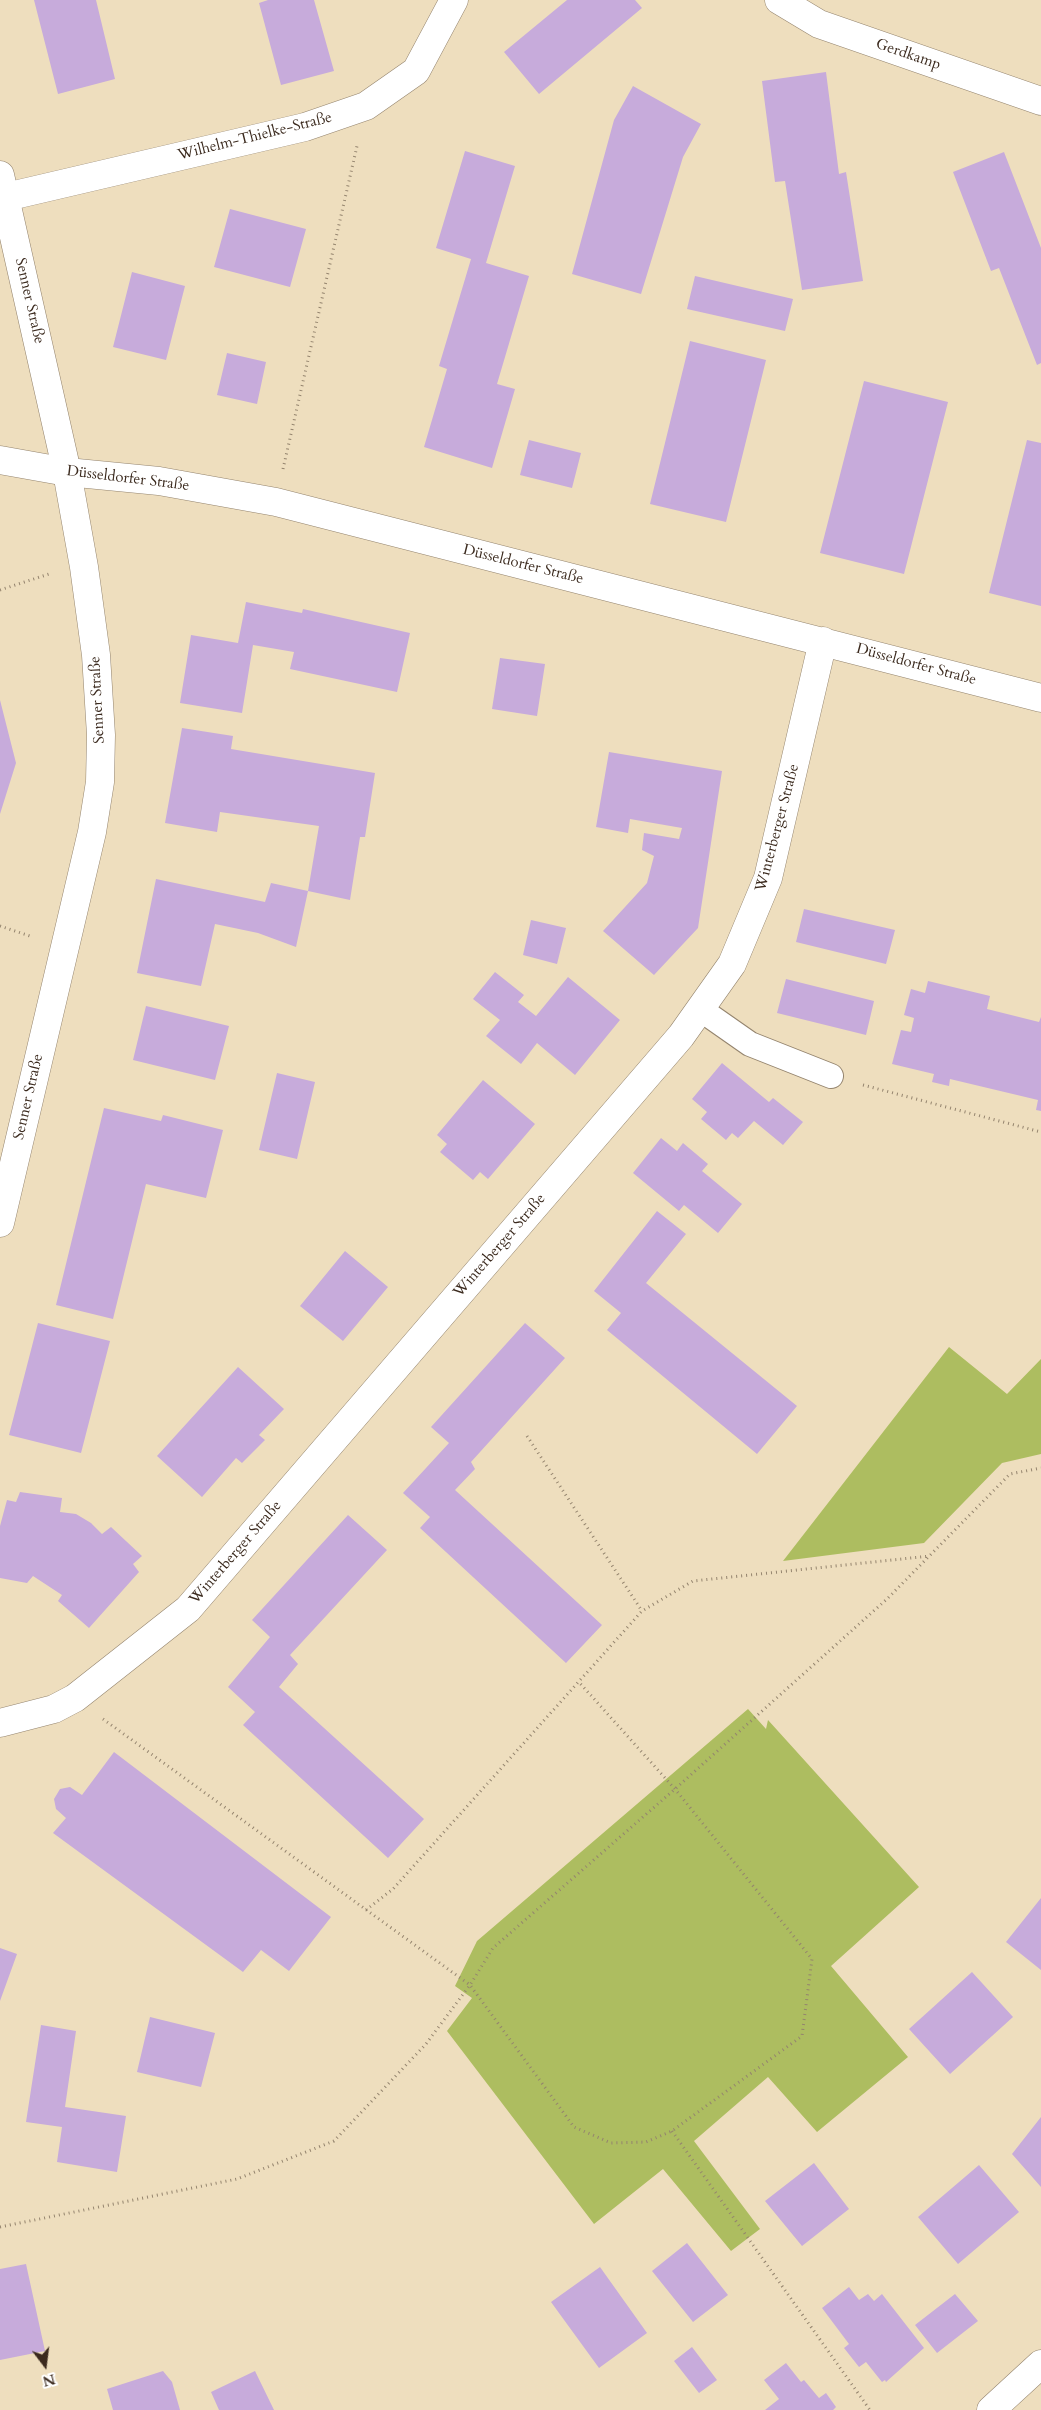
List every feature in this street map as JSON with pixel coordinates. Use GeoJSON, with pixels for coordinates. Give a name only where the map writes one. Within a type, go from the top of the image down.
{"type":"FeatureCollection","features":[{"type":"Feature","properties":{"kind":"street","name":"Wilhelm-Thielke-Straße"},"geometry":{"type":"LineString","coordinates":[[3,186],[305,127],[366,106],[416,71],[454,0]]}},
{"type":"Feature","properties":{"kind":"street","name":"Gerdkamp"},"geometry":{"type":"LineString","coordinates":[[778,0],[819,24],[1041,101]]}},
{"type":"Feature","properties":{"kind":"street","name":"Senner Straße"},"geometry":{"type":"LineString","coordinates":[[0,1223],[92,832],[100,782],[100,734],[96,655],[84,567],[67,472],[3,186]]}},
{"type":"Feature","properties":{"kind":"street","name":"Düsseldorfer Straße"},"geometry":{"type":"LineString","coordinates":[[0,460],[67,472],[159,480],[276,502],[1041,698]]}},
{"type":"Feature","properties":{"kind":"street","name":"Winterberger Straße"},"geometry":{"type":"LineString","coordinates":[[0,1723],[54,1709],[75,1698],[188,1609],[681,1036],[732,964],[768,878],[823,641]]}},
{"type":"Feature","properties":{"kind":"street"},"geometry":{"type":"LineString","coordinates":[[991,2410],[1041,2364]]}},
{"type":"Feature","properties":{"kind":"lane"},"geometry":{"type":"LineString","coordinates":[[700,1009],[750,1044],[831,1076]]}},
{"type":"Feature","properties":{"kind":"path"},"geometry":{"type":"LineString","coordinates":[[276,502],[366,106]]}},
{"type":"Feature","properties":{"kind":"path"},"geometry":{"type":"LineString","coordinates":[[0,590],[49,574]]}},
{"type":"Feature","properties":{"kind":"path"},"geometry":{"type":"LineString","coordinates":[[0,926],[34,937]]}},
{"type":"Feature","properties":{"kind":"path"},"geometry":{"type":"LineString","coordinates":[[831,1076],[1041,1132]]}},
{"type":"Feature","properties":{"kind":"path"},"geometry":{"type":"LineString","coordinates":[[527,1436],[642,1611]]}},
{"type":"Feature","properties":{"kind":"path"},"geometry":{"type":"LineString","coordinates":[[0,2227],[237,2179],[334,2141],[426,2044],[470,1985],[493,1948],[674,1790],[886,1599],[1010,1474],[1041,1468]]}},
{"type":"Feature","properties":{"kind":"path"},"geometry":{"type":"LineString","coordinates":[[366,1910],[392,1889],[642,1611],[693,1581],[930,1556]]}},
{"type":"Feature","properties":{"kind":"path"},"geometry":{"type":"LineString","coordinates":[[75,1698],[470,1985],[574,2127],[611,2143],[646,2142],[672,2131],[802,2036],[812,1959],[674,1790],[578,1681]]}},
{"type":"Feature","properties":{"kind":"path"},"geometry":{"type":"LineString","coordinates":[[672,2131],[870,2410]]}},
{"type":"Feature","properties":{"kind":"green space"},"geometry":{"type":"Polygon","coordinates":[[[949,1347],[1007,1394],[1041,1359],[1041,1454],[1002,1463],[924,1543],[783,1561],[949,1347]]]}},
{"type":"Feature","properties":{"kind":"green space"},"geometry":{"type":"Polygon","coordinates":[[[748,1709],[766,1729],[768,1720],[919,1887],[831,1966],[908,2057],[817,2132],[768,2077],[694,2141],[760,2229],[731,2251],[663,2169],[594,2224],[447,2031],[472,1998],[455,1986],[477,1941],[748,1709]]]}},
{"type":"Feature","properties":{"kind":"building"},"geometry":{"type":"Polygon","coordinates":[[[34,0],[96,0],[115,79],[58,94],[34,0]]]}},
{"type":"Feature","properties":{"kind":"building"},"geometry":{"type":"Polygon","coordinates":[[[268,0],[314,0],[334,71],[281,85],[259,3],[268,0]]]}},
{"type":"Feature","properties":{"kind":"building"},"geometry":{"type":"Polygon","coordinates":[[[567,0],[635,0],[642,8],[539,94],[504,52],[567,0]]]}},
{"type":"Feature","properties":{"kind":"building"},"geometry":{"type":"Polygon","coordinates":[[[826,72],[839,174],[846,172],[863,281],[802,290],[785,181],[775,182],[762,81],[826,72]]]}},
{"type":"Feature","properties":{"kind":"building"},"geometry":{"type":"Polygon","coordinates":[[[633,86],[701,124],[683,157],[641,294],[572,274],[614,120],[633,86]]]}},
{"type":"Feature","properties":{"kind":"building"},"geometry":{"type":"Polygon","coordinates":[[[465,151],[515,166],[486,263],[529,276],[497,384],[515,389],[492,468],[424,447],[447,369],[439,366],[471,259],[436,248],[465,151]]]}},
{"type":"Feature","properties":{"kind":"building"},"geometry":{"type":"Polygon","coordinates":[[[1004,152],[1041,248],[1041,363],[1037,365],[999,268],[991,271],[953,172],[1004,152]]]}},
{"type":"Feature","properties":{"kind":"building"},"geometry":{"type":"Polygon","coordinates":[[[230,209],[306,229],[290,287],[214,267],[230,209]]]}},
{"type":"Feature","properties":{"kind":"building"},"geometry":{"type":"Polygon","coordinates":[[[132,272],[185,286],[166,360],[113,347],[132,272]]]}},
{"type":"Feature","properties":{"kind":"building"},"geometry":{"type":"Polygon","coordinates":[[[695,276],[793,299],[785,331],[687,309],[695,276]]]}},
{"type":"Feature","properties":{"kind":"building"},"geometry":{"type":"Polygon","coordinates":[[[690,341],[766,360],[726,522],[650,504],[690,341]]]}},
{"type":"Feature","properties":{"kind":"building"},"geometry":{"type":"Polygon","coordinates":[[[227,353],[266,362],[257,404],[217,395],[227,353]]]}},
{"type":"Feature","properties":{"kind":"building"},"geometry":{"type":"Polygon","coordinates":[[[864,381],[948,402],[904,574],[820,553],[864,381]]]}},
{"type":"Feature","properties":{"kind":"building"},"geometry":{"type":"Polygon","coordinates":[[[529,440],[581,453],[572,488],[520,475],[529,440]]]}},
{"type":"Feature","properties":{"kind":"building"},"geometry":{"type":"Polygon","coordinates":[[[1027,440],[1041,443],[1041,606],[989,593],[1027,440]]]}},
{"type":"Feature","properties":{"kind":"building"},"geometry":{"type":"Polygon","coordinates":[[[246,602],[302,613],[303,609],[410,633],[397,692],[290,669],[294,652],[253,645],[242,713],[180,703],[191,635],[238,643],[246,602]]]}},
{"type":"Feature","properties":{"kind":"building"},"geometry":{"type":"Polygon","coordinates":[[[500,658],[545,664],[537,716],[492,709],[500,658]]]}},
{"type":"Feature","properties":{"kind":"building"},"geometry":{"type":"Polygon","coordinates":[[[0,700],[16,763],[0,814],[0,700]]]}},
{"type":"Feature","properties":{"kind":"building"},"geometry":{"type":"Polygon","coordinates":[[[182,728],[233,736],[231,749],[375,773],[365,837],[360,837],[350,900],[308,891],[319,826],[220,812],[217,832],[165,823],[182,728]]]}},
{"type":"Feature","properties":{"kind":"building"},"geometry":{"type":"Polygon","coordinates":[[[609,752],[722,771],[698,928],[654,975],[603,931],[647,883],[654,856],[642,850],[644,833],[679,839],[682,828],[630,819],[628,833],[596,827],[609,752]]]}},
{"type":"Feature","properties":{"kind":"building"},"geometry":{"type":"Polygon","coordinates":[[[156,879],[265,902],[271,883],[308,891],[296,947],[258,933],[215,924],[201,986],[137,973],[156,879]]]}},
{"type":"Feature","properties":{"kind":"building"},"geometry":{"type":"Polygon","coordinates":[[[804,909],[895,930],[886,964],[796,942],[804,909]]]}},
{"type":"Feature","properties":{"kind":"building"},"geometry":{"type":"Polygon","coordinates":[[[531,920],[566,928],[557,964],[523,955],[531,920]]]}},
{"type":"Feature","properties":{"kind":"building"},"geometry":{"type":"Polygon","coordinates":[[[495,972],[524,995],[518,1002],[536,1016],[568,977],[620,1020],[575,1075],[537,1043],[521,1064],[486,1036],[500,1020],[473,999],[495,972]]]}},
{"type":"Feature","properties":{"kind":"building"},"geometry":{"type":"Polygon","coordinates":[[[786,979],[874,1001],[866,1035],[777,1013],[786,979]]]}},
{"type":"Feature","properties":{"kind":"building"},"geometry":{"type":"Polygon","coordinates":[[[928,981],[990,996],[987,1009],[1039,1022],[1041,1017],[1041,1111],[1036,1110],[1038,1100],[950,1079],[949,1086],[932,1082],[934,1074],[892,1064],[901,1030],[911,1032],[914,1018],[904,1015],[911,989],[925,993],[928,981]]]}},
{"type":"Feature","properties":{"kind":"building"},"geometry":{"type":"Polygon","coordinates":[[[146,1006],[229,1026],[215,1080],[133,1060],[146,1006]]]}},
{"type":"Feature","properties":{"kind":"building"},"geometry":{"type":"Polygon","coordinates":[[[722,1063],[769,1102],[773,1098],[803,1122],[783,1145],[754,1121],[738,1138],[732,1133],[726,1140],[701,1119],[707,1112],[692,1099],[722,1063]]]}},
{"type":"Feature","properties":{"kind":"building"},"geometry":{"type":"Polygon","coordinates":[[[277,1073],[315,1082],[297,1159],[259,1150],[277,1073]]]}},
{"type":"Feature","properties":{"kind":"building"},"geometry":{"type":"Polygon","coordinates":[[[483,1080],[535,1124],[488,1179],[480,1172],[473,1180],[440,1152],[447,1144],[437,1135],[483,1080]]]}},
{"type":"Feature","properties":{"kind":"building"},"geometry":{"type":"Polygon","coordinates":[[[104,1108],[161,1121],[163,1115],[223,1130],[206,1198],[146,1184],[113,1319],[56,1305],[104,1108]]]}},
{"type":"Feature","properties":{"kind":"building"},"geometry":{"type":"Polygon","coordinates":[[[661,1138],[677,1151],[683,1143],[708,1164],[702,1171],[742,1204],[718,1233],[684,1205],[679,1211],[633,1173],[661,1138]]]}},
{"type":"Feature","properties":{"kind":"building"},"geometry":{"type":"Polygon","coordinates":[[[657,1211],[686,1234],[646,1283],[797,1406],[757,1454],[607,1330],[621,1313],[594,1291],[657,1211]]]}},
{"type":"Feature","properties":{"kind":"building"},"geometry":{"type":"Polygon","coordinates":[[[345,1251],[388,1287],[343,1341],[300,1306],[345,1251]]]}},
{"type":"Feature","properties":{"kind":"building"},"geometry":{"type":"Polygon","coordinates":[[[38,1323],[110,1341],[81,1453],[9,1435],[38,1323]]]}},
{"type":"Feature","properties":{"kind":"building"},"geometry":{"type":"Polygon","coordinates":[[[525,1323],[565,1358],[471,1462],[475,1469],[455,1490],[602,1625],[566,1663],[420,1528],[430,1517],[403,1493],[449,1443],[431,1427],[525,1323]]]}},
{"type":"Feature","properties":{"kind":"building"},"geometry":{"type":"Polygon","coordinates":[[[238,1367],[284,1409],[259,1435],[265,1440],[242,1463],[236,1458],[202,1497],[157,1456],[238,1367]]]}},
{"type":"Feature","properties":{"kind":"building"},"geometry":{"type":"Polygon","coordinates":[[[20,1492],[62,1498],[60,1512],[76,1514],[91,1523],[102,1534],[111,1527],[142,1556],[133,1564],[139,1572],[89,1628],[58,1601],[62,1595],[33,1576],[27,1583],[0,1578],[0,1526],[7,1500],[16,1502],[20,1492]]]}},
{"type":"Feature","properties":{"kind":"building"},"geometry":{"type":"Polygon","coordinates":[[[348,1515],[387,1550],[290,1655],[298,1664],[279,1687],[424,1819],[388,1858],[243,1725],[255,1712],[228,1687],[270,1637],[252,1620],[348,1515]]]}},
{"type":"Feature","properties":{"kind":"building"},"geometry":{"type":"Polygon","coordinates":[[[114,1752],[331,1917],[289,1971],[261,1950],[243,1972],[53,1833],[66,1818],[56,1809],[54,1799],[60,1789],[70,1787],[82,1795],[114,1752]]]}},
{"type":"Feature","properties":{"kind":"building"},"geometry":{"type":"Polygon","coordinates":[[[1041,1898],[1041,1970],[1006,1942],[1041,1898]]]}},
{"type":"Feature","properties":{"kind":"building"},"geometry":{"type":"Polygon","coordinates":[[[0,1948],[17,1954],[0,2001],[0,1948]]]}},
{"type":"Feature","properties":{"kind":"building"},"geometry":{"type":"Polygon","coordinates":[[[972,1972],[1013,2017],[950,2074],[909,2029],[972,1972]]]}},
{"type":"Feature","properties":{"kind":"building"},"geometry":{"type":"Polygon","coordinates":[[[150,2017],[215,2033],[201,2087],[137,2072],[150,2017]]]}},
{"type":"Feature","properties":{"kind":"building"},"geometry":{"type":"Polygon","coordinates":[[[41,2025],[76,2031],[65,2107],[126,2116],[117,2172],[57,2162],[62,2127],[26,2122],[41,2025]]]}},
{"type":"Feature","properties":{"kind":"building"},"geometry":{"type":"Polygon","coordinates":[[[1041,2117],[1041,2187],[1012,2154],[1041,2117]]]}},
{"type":"Feature","properties":{"kind":"building"},"geometry":{"type":"Polygon","coordinates":[[[814,2163],[849,2209],[802,2246],[765,2201],[814,2163]]]}},
{"type":"Feature","properties":{"kind":"building"},"geometry":{"type":"Polygon","coordinates":[[[979,2165],[1019,2212],[958,2264],[918,2217],[979,2165]]]}},
{"type":"Feature","properties":{"kind":"building"},"geometry":{"type":"Polygon","coordinates":[[[687,2243],[728,2295],[693,2322],[652,2271],[687,2243]]]}},
{"type":"Feature","properties":{"kind":"building"},"geometry":{"type":"Polygon","coordinates":[[[26,2264],[45,2351],[0,2360],[0,2269],[26,2264]]]}},
{"type":"Feature","properties":{"kind":"building"},"geometry":{"type":"Polygon","coordinates":[[[600,2267],[647,2333],[599,2368],[551,2302],[600,2267]]]}},
{"type":"Feature","properties":{"kind":"building"},"geometry":{"type":"Polygon","coordinates":[[[849,2287],[859,2300],[868,2294],[874,2301],[882,2294],[924,2348],[886,2382],[885,2380],[882,2382],[866,2362],[859,2367],[844,2348],[849,2344],[822,2308],[849,2287]]]}},
{"type":"Feature","properties":{"kind":"building"},"geometry":{"type":"Polygon","coordinates":[[[955,2294],[978,2321],[937,2353],[915,2325],[955,2294]]]}},
{"type":"Feature","properties":{"kind":"building"},"geometry":{"type":"Polygon","coordinates":[[[692,2347],[717,2380],[699,2393],[674,2361],[692,2347]]]}},
{"type":"Feature","properties":{"kind":"building"},"geometry":{"type":"Polygon","coordinates":[[[786,2363],[801,2382],[804,2380],[819,2398],[826,2393],[836,2407],[833,2410],[765,2410],[779,2399],[764,2380],[786,2363]]]}},
{"type":"Feature","properties":{"kind":"building"},"geometry":{"type":"Polygon","coordinates":[[[163,2371],[172,2382],[180,2410],[113,2410],[107,2389],[163,2371]]]}},
{"type":"Feature","properties":{"kind":"building"},"geometry":{"type":"Polygon","coordinates":[[[255,2371],[274,2410],[219,2410],[211,2392],[255,2371]]]}}]}
